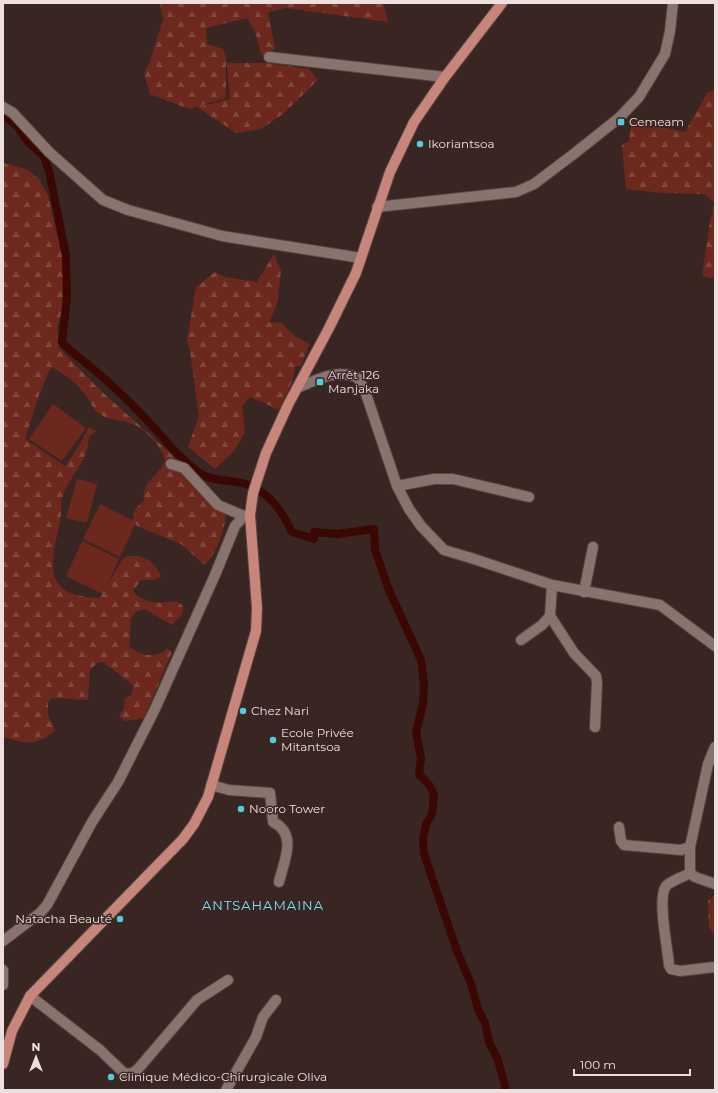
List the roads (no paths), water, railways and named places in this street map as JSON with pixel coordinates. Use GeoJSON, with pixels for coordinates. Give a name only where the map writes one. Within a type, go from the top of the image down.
{"type":"FeatureCollection","features":[{"type":"Feature","properties":{"kind":"main road"},"geometry":{"type":"LineString","coordinates":[[3,1064],[12,1031],[30,996],[183,839],[203,807],[211,785],[256,631],[257,608],[247,515],[254,489],[269,446],[297,388],[330,328],[356,273],[390,172],[414,122],[445,77],[502,3]]}},
{"type":"Feature","properties":{"kind":"street"},"geometry":{"type":"LineString","coordinates":[[377,207],[508,193],[534,184],[613,122],[639,97],[665,54],[670,31],[673,3]]}},
{"type":"Feature","properties":{"kind":"street"},"geometry":{"type":"LineString","coordinates":[[269,57],[445,77]]}},
{"type":"Feature","properties":{"kind":"street"},"geometry":{"type":"LineString","coordinates":[[3,107],[13,113],[54,156],[103,200],[121,208],[222,236],[361,258]]}},
{"type":"Feature","properties":{"kind":"street"},"geometry":{"type":"LineString","coordinates":[[297,388],[318,379],[342,373],[358,378],[365,391],[397,486],[409,509],[424,530],[444,550],[552,585],[584,592],[660,604],[715,646]]}},
{"type":"Feature","properties":{"kind":"street"},"geometry":{"type":"LineString","coordinates":[[3,941],[40,913],[47,905],[92,822],[118,782],[155,709],[215,575],[235,526],[247,515],[218,505],[184,468],[171,464]]}},
{"type":"Feature","properties":{"kind":"street"},"geometry":{"type":"LineString","coordinates":[[397,486],[434,479],[453,479],[529,497]]}},
{"type":"Feature","properties":{"kind":"street"},"geometry":{"type":"LineString","coordinates":[[584,592],[593,547]]}},
{"type":"Feature","properties":{"kind":"street"},"geometry":{"type":"LineString","coordinates":[[552,585],[550,616],[574,653],[596,676],[595,727]]}},
{"type":"Feature","properties":{"kind":"street"},"geometry":{"type":"LineString","coordinates":[[520,640],[542,625],[550,616]]}},
{"type":"Feature","properties":{"kind":"street"},"geometry":{"type":"LineString","coordinates":[[690,873],[690,847],[708,764],[715,746]]}},
{"type":"Feature","properties":{"kind":"street"},"geometry":{"type":"LineString","coordinates":[[211,785],[229,790],[270,793],[273,822],[283,827],[288,835],[288,843],[279,882]]}},
{"type":"Feature","properties":{"kind":"street"},"geometry":{"type":"LineString","coordinates":[[619,827],[621,840],[624,845],[681,850],[690,847]]}},
{"type":"Feature","properties":{"kind":"street"},"geometry":{"type":"LineString","coordinates":[[690,873],[695,877],[715,884]]}},
{"type":"Feature","properties":{"kind":"street"},"geometry":{"type":"LineString","coordinates":[[690,873],[668,884],[664,889],[663,911],[669,965],[671,969],[680,971],[715,967]]}},
{"type":"Feature","properties":{"kind":"street"},"geometry":{"type":"LineString","coordinates":[[3,970],[3,984]]}},
{"type":"Feature","properties":{"kind":"street"},"geometry":{"type":"LineString","coordinates":[[30,996],[100,1050],[124,1073],[131,1074],[138,1069],[196,1000],[228,980]]}},
{"type":"Feature","properties":{"kind":"street"},"geometry":{"type":"LineString","coordinates":[[226,1090],[256,1037],[263,1017],[276,1000]]}},
{"type":"Feature","properties":{"kind":"waterway"},"geometry":{"type":"LineString","coordinates":[[3,114],[17,126],[28,142],[43,155],[49,171],[66,255],[67,298],[62,342],[124,397],[178,455],[193,468],[209,478],[246,484],[263,493],[283,514],[292,532],[314,539],[314,532],[337,534],[374,529],[375,550],[389,590],[421,660],[424,684],[423,704],[416,732],[421,758],[419,774],[430,786],[434,795],[432,814],[426,824],[423,839],[424,854],[457,951],[471,984],[478,1009],[485,1023],[489,1042],[498,1060],[506,1090]]}},
{"type":"Feature","properties":{"kind":"place","name":"Cemeam"},"geometry":{"type":"Point","coordinates":[621,122]}},
{"type":"Feature","properties":{"kind":"place","name":"Ikoriantsoa"},"geometry":{"type":"Point","coordinates":[420,144]}},
{"type":"Feature","properties":{"kind":"place","name":"Arrêt 126 Manjaka"},"geometry":{"type":"Point","coordinates":[320,382]}},
{"type":"Feature","properties":{"kind":"place","name":"Chez Nari"},"geometry":{"type":"Point","coordinates":[243,711]}},
{"type":"Feature","properties":{"kind":"place","name":"Ecole Privée Mitantsoa"},"geometry":{"type":"Point","coordinates":[273,740]}},
{"type":"Feature","properties":{"kind":"place","name":"Nooro Tower"},"geometry":{"type":"Point","coordinates":[241,809]}},
{"type":"Feature","properties":{"kind":"place","name":"Natacha Beauté"},"geometry":{"type":"Point","coordinates":[120,919]}},
{"type":"Feature","properties":{"kind":"place","name":"Clinique Médico-Chirurgicale Oliva"},"geometry":{"type":"Point","coordinates":[111,1077]}},
{"type":"Feature","properties":{"kind":"district","name":"ANTSAHAMAINA"},"geometry":{"type":"Point","coordinates":[263,905]}}]}
